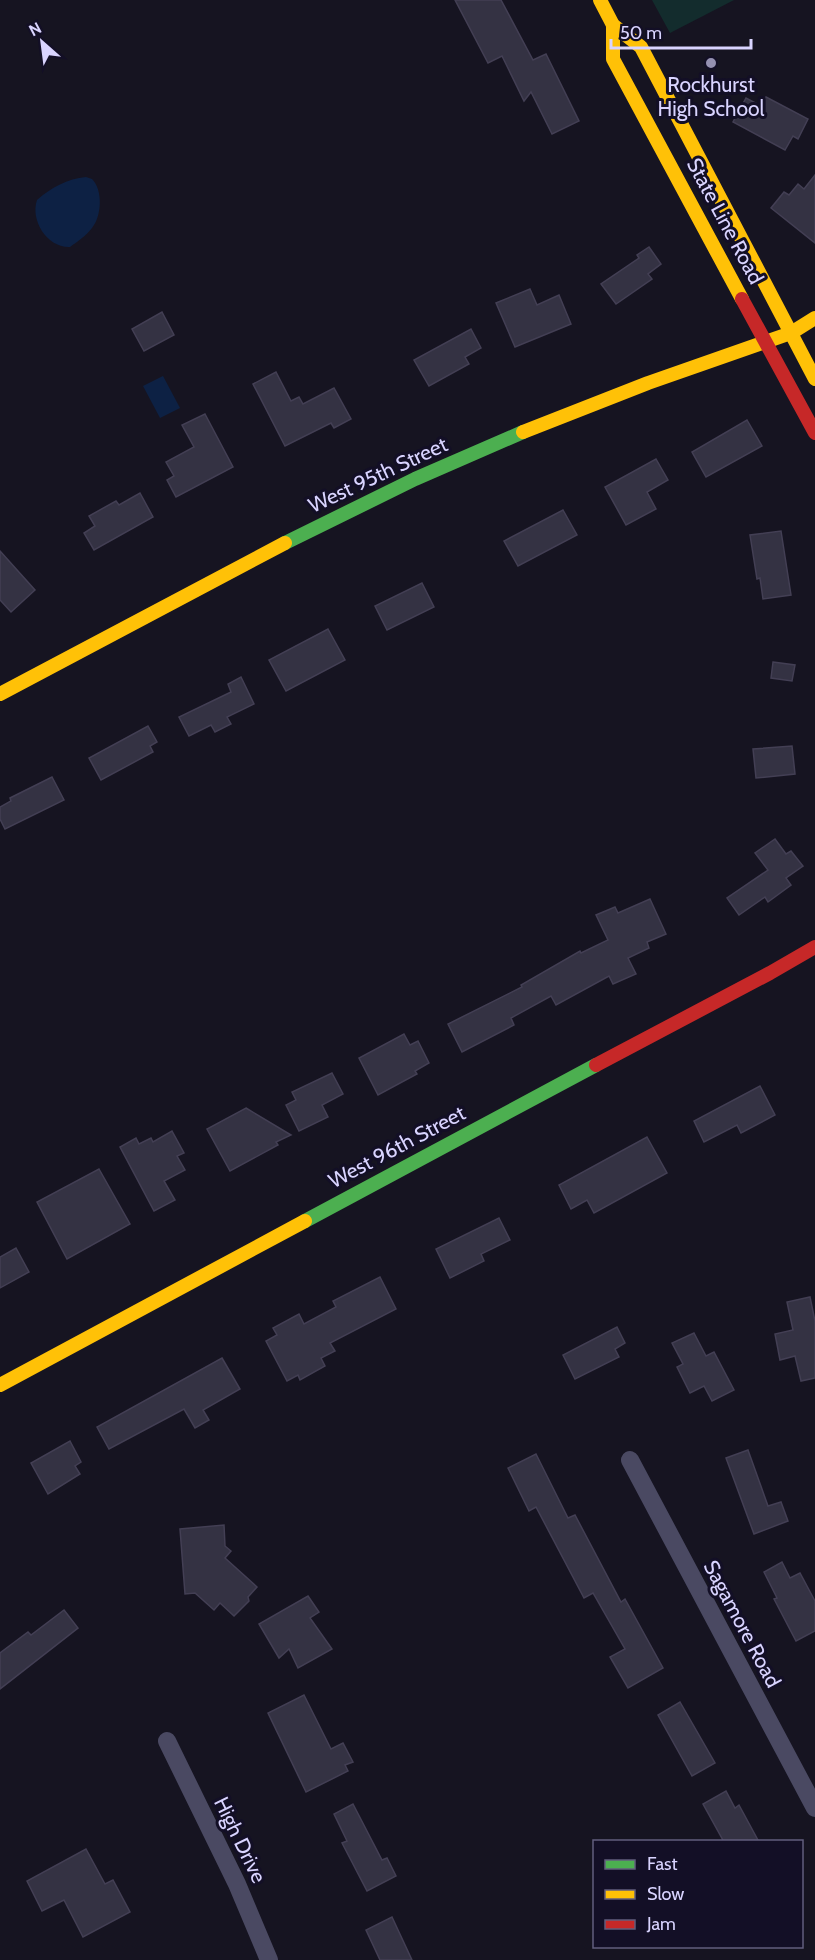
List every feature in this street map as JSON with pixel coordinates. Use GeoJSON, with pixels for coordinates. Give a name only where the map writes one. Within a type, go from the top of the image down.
{"type":"FeatureCollection","features":[{"type":"Feature","properties":{"kind":"main road","name":"State Line Road"},"geometry":{"type":"LineString","coordinates":[[600,0],[613,25],[641,47],[815,379]]}},
{"type":"Feature","properties":{"kind":"main road","name":"State Line Road"},"geometry":{"type":"LineString","coordinates":[[613,25],[613,58],[815,433]]}},
{"type":"Feature","properties":{"kind":"main road"},"geometry":{"type":"LineString","coordinates":[[791,333],[815,318]]}},
{"type":"Feature","properties":{"kind":"main road"},"geometry":{"type":"LineString","coordinates":[[791,333],[815,336]]}},
{"type":"Feature","properties":{"kind":"main road","name":"West 95th Street"},"geometry":{"type":"LineString","coordinates":[[0,694],[223,576],[416,478],[553,420],[791,333]]}},
{"type":"Feature","properties":{"kind":"main road","name":"West 96th Street"},"geometry":{"type":"LineString","coordinates":[[0,1385],[815,947]]}},
{"type":"Feature","properties":{"kind":"street","name":"Sagamore Road"},"geometry":{"type":"LineString","coordinates":[[630,1460],[815,1808]]}},
{"type":"Feature","properties":{"kind":"street","name":"High Drive"},"geometry":{"type":"LineString","coordinates":[[167,1741],[237,1884],[269,1960]]}},
{"type":"Feature","properties":{"kind":"green space"},"geometry":{"type":"Polygon","coordinates":[[[652,0],[734,0],[670,33],[652,0]]]}},
{"type":"Feature","properties":{"kind":"water"},"geometry":{"type":"Polygon","coordinates":[[[86,177],[92,179],[98,190],[100,203],[98,217],[87,234],[70,247],[54,243],[38,224],[35,208],[37,200],[60,184],[86,177]]]}},
{"type":"Feature","properties":{"kind":"water"},"geometry":{"type":"Polygon","coordinates":[[[163,376],[180,408],[160,418],[143,386],[163,376]]]}},
{"type":"Feature","properties":{"kind":"building"},"geometry":{"type":"Polygon","coordinates":[[[455,0],[501,0],[533,60],[546,54],[579,121],[552,134],[531,92],[524,101],[502,56],[488,63],[455,0]]]}},
{"type":"Feature","properties":{"kind":"building"},"geometry":{"type":"Polygon","coordinates":[[[766,97],[808,119],[798,139],[793,136],[785,150],[733,122],[746,98],[761,106],[766,97]]]}},
{"type":"Feature","properties":{"kind":"building"},"geometry":{"type":"Polygon","coordinates":[[[815,175],[815,243],[771,208],[784,192],[789,195],[798,184],[804,189],[815,175]]]}},
{"type":"Feature","properties":{"kind":"building"},"geometry":{"type":"Polygon","coordinates":[[[649,247],[661,264],[648,274],[652,279],[616,304],[601,284],[639,258],[637,255],[649,247]]]}},
{"type":"Feature","properties":{"kind":"building"},"geometry":{"type":"Polygon","coordinates":[[[530,289],[537,305],[559,295],[571,324],[515,347],[496,303],[530,289]]]}},
{"type":"Feature","properties":{"kind":"building"},"geometry":{"type":"Polygon","coordinates":[[[162,312],[174,335],[144,351],[132,329],[162,312]]]}},
{"type":"Feature","properties":{"kind":"building"},"geometry":{"type":"Polygon","coordinates":[[[471,329],[481,348],[465,357],[469,364],[429,386],[414,360],[471,329]]]}},
{"type":"Feature","properties":{"kind":"building"},"geometry":{"type":"Polygon","coordinates":[[[276,372],[291,401],[299,397],[303,404],[334,388],[351,419],[334,428],[331,423],[285,446],[253,384],[276,372]]]}},
{"type":"Feature","properties":{"kind":"building"},"geometry":{"type":"Polygon","coordinates":[[[205,414],[233,467],[176,497],[167,480],[174,476],[166,462],[194,447],[182,425],[205,414]]]}},
{"type":"Feature","properties":{"kind":"building"},"geometry":{"type":"Polygon","coordinates":[[[747,420],[762,446],[706,477],[692,452],[747,420]]]}},
{"type":"Feature","properties":{"kind":"building"},"geometry":{"type":"Polygon","coordinates":[[[656,459],[668,480],[647,492],[656,509],[626,525],[605,487],[656,459]]]}},
{"type":"Feature","properties":{"kind":"building"},"geometry":{"type":"Polygon","coordinates":[[[140,493],[153,517],[94,550],[84,533],[95,526],[89,516],[116,501],[119,505],[140,493]]]}},
{"type":"Feature","properties":{"kind":"building"},"geometry":{"type":"Polygon","coordinates":[[[563,510],[577,535],[518,566],[504,541],[563,510]]]}},
{"type":"Feature","properties":{"kind":"building"},"geometry":{"type":"Polygon","coordinates":[[[781,531],[791,595],[763,599],[760,578],[757,579],[750,535],[781,531]]]}},
{"type":"Feature","properties":{"kind":"building"},"geometry":{"type":"Polygon","coordinates":[[[0,551],[35,590],[11,612],[0,600],[0,551]]]}},
{"type":"Feature","properties":{"kind":"building"},"geometry":{"type":"Polygon","coordinates":[[[422,583],[434,607],[387,630],[375,606],[422,583]]]}},
{"type":"Feature","properties":{"kind":"building"},"geometry":{"type":"Polygon","coordinates":[[[328,629],[345,660],[286,691],[269,660],[328,629]]]}},
{"type":"Feature","properties":{"kind":"building"},"geometry":{"type":"Polygon","coordinates":[[[773,662],[795,665],[792,681],[771,678],[773,662]]]}},
{"type":"Feature","properties":{"kind":"building"},"geometry":{"type":"Polygon","coordinates":[[[241,677],[254,704],[227,717],[231,724],[215,732],[211,725],[189,736],[179,717],[231,692],[228,684],[241,677]]]}},
{"type":"Feature","properties":{"kind":"building"},"geometry":{"type":"Polygon","coordinates":[[[148,726],[157,742],[150,746],[153,752],[101,780],[89,758],[148,726]]]}},
{"type":"Feature","properties":{"kind":"building"},"geometry":{"type":"Polygon","coordinates":[[[792,746],[795,774],[756,778],[753,749],[792,746]]]}},
{"type":"Feature","properties":{"kind":"building"},"geometry":{"type":"Polygon","coordinates":[[[52,777],[64,800],[5,829],[0,819],[0,807],[11,801],[10,798],[52,777]]]}},
{"type":"Feature","properties":{"kind":"building"},"geometry":{"type":"Polygon","coordinates":[[[775,839],[786,854],[791,851],[803,866],[786,878],[791,885],[768,902],[765,897],[739,915],[727,898],[768,870],[755,853],[775,839]]]}},
{"type":"Feature","properties":{"kind":"building"},"geometry":{"type":"Polygon","coordinates":[[[650,899],[666,934],[647,942],[649,948],[628,958],[636,974],[613,984],[609,976],[556,1005],[551,996],[511,1018],[514,1025],[462,1052],[448,1024],[522,987],[521,985],[580,951],[581,953],[608,940],[596,915],[615,907],[618,913],[650,899]]]}},
{"type":"Feature","properties":{"kind":"building"},"geometry":{"type":"Polygon","coordinates":[[[404,1034],[410,1045],[418,1041],[429,1063],[415,1071],[417,1074],[378,1095],[359,1058],[404,1034]]]}},
{"type":"Feature","properties":{"kind":"building"},"geometry":{"type":"Polygon","coordinates":[[[332,1073],[343,1094],[322,1105],[328,1117],[299,1131],[286,1105],[296,1100],[292,1092],[332,1073]]]}},
{"type":"Feature","properties":{"kind":"building"},"geometry":{"type":"Polygon","coordinates":[[[760,1086],[775,1115],[741,1133],[737,1125],[704,1142],[694,1121],[760,1086]]]}},
{"type":"Feature","properties":{"kind":"building"},"geometry":{"type":"Polygon","coordinates":[[[246,1108],[291,1135],[276,1142],[278,1145],[230,1171],[207,1129],[246,1108]]]}},
{"type":"Feature","properties":{"kind":"building"},"geometry":{"type":"Polygon","coordinates":[[[172,1131],[184,1153],[177,1156],[185,1170],[164,1181],[175,1200],[154,1211],[120,1147],[136,1138],[139,1144],[151,1138],[153,1142],[172,1131]]]}},
{"type":"Feature","properties":{"kind":"building"},"geometry":{"type":"Polygon","coordinates":[[[647,1137],[667,1173],[594,1213],[587,1200],[571,1209],[559,1185],[647,1137]]]}},
{"type":"Feature","properties":{"kind":"building"},"geometry":{"type":"Polygon","coordinates":[[[99,1169],[130,1224],[67,1259],[37,1202],[99,1169]]]}},
{"type":"Feature","properties":{"kind":"building"},"geometry":{"type":"Polygon","coordinates":[[[499,1218],[510,1240],[481,1254],[484,1261],[450,1278],[436,1249],[499,1218]]]}},
{"type":"Feature","properties":{"kind":"building"},"geometry":{"type":"Polygon","coordinates":[[[16,1248],[29,1272],[0,1288],[0,1257],[16,1248]]]}},
{"type":"Feature","properties":{"kind":"building"},"geometry":{"type":"Polygon","coordinates":[[[380,1277],[396,1309],[330,1343],[335,1351],[321,1358],[325,1366],[300,1380],[298,1375],[287,1381],[266,1341],[277,1335],[273,1328],[299,1314],[304,1324],[336,1307],[333,1301],[380,1277]]]}},
{"type":"Feature","properties":{"kind":"building"},"geometry":{"type":"Polygon","coordinates":[[[810,1297],[815,1321],[815,1378],[801,1381],[795,1356],[780,1360],[775,1334],[793,1330],[787,1302],[810,1297]]]}},
{"type":"Feature","properties":{"kind":"building"},"geometry":{"type":"Polygon","coordinates":[[[617,1327],[625,1343],[615,1349],[619,1357],[575,1379],[563,1355],[617,1327]]]}},
{"type":"Feature","properties":{"kind":"building"},"geometry":{"type":"Polygon","coordinates":[[[694,1333],[706,1356],[714,1352],[734,1390],[712,1401],[704,1386],[690,1393],[677,1367],[683,1364],[672,1343],[694,1333]]]}},
{"type":"Feature","properties":{"kind":"building"},"geometry":{"type":"Polygon","coordinates":[[[222,1358],[240,1389],[203,1410],[209,1420],[195,1428],[184,1409],[109,1449],[97,1427],[222,1358]]]}},
{"type":"Feature","properties":{"kind":"building"},"geometry":{"type":"Polygon","coordinates":[[[70,1441],[81,1462],[75,1466],[80,1474],[48,1494],[31,1463],[70,1441]]]}},
{"type":"Feature","properties":{"kind":"building"},"geometry":{"type":"Polygon","coordinates":[[[748,1450],[768,1506],[781,1502],[788,1521],[754,1534],[726,1458],[748,1450]]]}},
{"type":"Feature","properties":{"kind":"building"},"geometry":{"type":"Polygon","coordinates":[[[536,1454],[568,1518],[575,1515],[621,1602],[625,1599],[663,1668],[628,1688],[610,1657],[625,1649],[593,1593],[584,1598],[536,1507],[529,1511],[508,1468],[536,1454]]]}},
{"type":"Feature","properties":{"kind":"building"},"geometry":{"type":"Polygon","coordinates":[[[224,1525],[225,1546],[231,1551],[225,1558],[257,1587],[248,1597],[249,1601],[234,1616],[220,1603],[214,1610],[195,1593],[185,1594],[180,1529],[224,1525]]]}},
{"type":"Feature","properties":{"kind":"building"},"geometry":{"type":"Polygon","coordinates":[[[782,1562],[790,1578],[800,1573],[815,1601],[815,1631],[796,1641],[774,1599],[777,1598],[764,1572],[782,1562]]]}},
{"type":"Feature","properties":{"kind":"building"},"geometry":{"type":"Polygon","coordinates":[[[308,1596],[319,1612],[310,1618],[332,1649],[298,1668],[289,1649],[279,1658],[259,1624],[308,1596]]]}},
{"type":"Feature","properties":{"kind":"building"},"geometry":{"type":"Polygon","coordinates":[[[64,1610],[78,1628],[0,1689],[0,1653],[28,1632],[31,1635],[64,1610]]]}},
{"type":"Feature","properties":{"kind":"building"},"geometry":{"type":"Polygon","coordinates":[[[304,1695],[331,1749],[343,1743],[353,1762],[345,1765],[348,1771],[306,1792],[268,1713],[304,1695]]]}},
{"type":"Feature","properties":{"kind":"building"},"geometry":{"type":"Polygon","coordinates":[[[680,1702],[715,1763],[692,1776],[658,1715],[680,1702]]]}},
{"type":"Feature","properties":{"kind":"building"},"geometry":{"type":"Polygon","coordinates":[[[726,1791],[735,1808],[739,1805],[758,1840],[723,1840],[703,1804],[726,1791]]]}},
{"type":"Feature","properties":{"kind":"building"},"geometry":{"type":"Polygon","coordinates":[[[353,1804],[382,1860],[387,1858],[396,1876],[367,1891],[342,1843],[347,1841],[334,1814],[353,1804]]]}},
{"type":"Feature","properties":{"kind":"building"},"geometry":{"type":"Polygon","coordinates":[[[86,1849],[105,1884],[113,1880],[130,1912],[83,1937],[64,1900],[42,1911],[27,1881],[86,1849]]]}},
{"type":"Feature","properties":{"kind":"building"},"geometry":{"type":"Polygon","coordinates":[[[392,1917],[412,1960],[380,1960],[366,1930],[392,1917]]]}},
{"type":"Feature","properties":{"kind":"traffic: fast"},"geometry":{"type":"LineString","coordinates":[[285,543],[415,479],[523,432]]}},
{"type":"Feature","properties":{"kind":"traffic: fast"},"geometry":{"type":"LineString","coordinates":[[305,1221],[596,1065]]}},
{"type":"Feature","properties":{"kind":"traffic: slow"},"geometry":{"type":"LineString","coordinates":[[600,0],[613,25],[641,47],[815,379]]}},
{"type":"Feature","properties":{"kind":"traffic: slow"},"geometry":{"type":"LineString","coordinates":[[613,25],[613,59],[742,299]]}},
{"type":"Feature","properties":{"kind":"traffic: slow"},"geometry":{"type":"LineString","coordinates":[[523,432],[648,383],[791,333],[815,318]]}},
{"type":"Feature","properties":{"kind":"traffic: slow"},"geometry":{"type":"LineString","coordinates":[[0,694],[285,543]]}},
{"type":"Feature","properties":{"kind":"traffic: slow"},"geometry":{"type":"LineString","coordinates":[[0,1385],[305,1221]]}},
{"type":"Feature","properties":{"kind":"traffic: jam"},"geometry":{"type":"LineString","coordinates":[[742,299],[815,433]]}},
{"type":"Feature","properties":{"kind":"traffic: jam"},"geometry":{"type":"LineString","coordinates":[[596,1065],[815,947]]}},
{"type":"Feature","properties":{"kind":"place","name":"Rockhurst High School"},"geometry":{"type":"Point","coordinates":[711,63]}}]}
